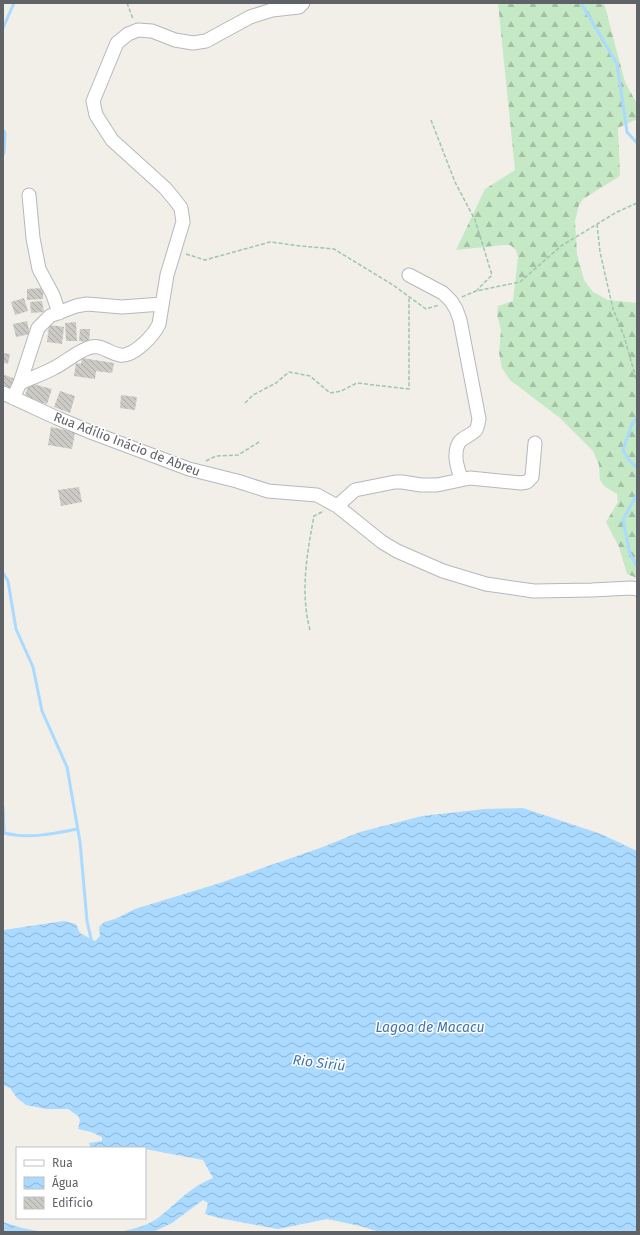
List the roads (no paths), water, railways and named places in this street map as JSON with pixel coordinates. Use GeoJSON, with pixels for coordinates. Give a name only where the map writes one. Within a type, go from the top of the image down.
{"type":"FeatureCollection","features":[{"type":"Feature","properties":{"kind":"street"},"geometry":{"type":"LineString","coordinates":[[8,395],[20,383],[54,368],[73,355],[89,348],[98,346],[121,355],[133,352],[147,340],[156,329],[161,318],[162,304],[168,275],[183,222],[180,208],[165,188],[112,140],[96,115],[93,101],[117,43],[128,34],[138,30],[152,31],[175,40],[193,43],[206,41],[250,18],[272,10],[299,6],[303,3]]}},
{"type":"Feature","properties":{"kind":"street"},"geometry":{"type":"LineString","coordinates":[[29,195],[33,238],[39,269],[53,295],[59,313]]}},
{"type":"Feature","properties":{"kind":"street"},"geometry":{"type":"LineString","coordinates":[[409,275],[442,293],[451,301],[460,320],[478,419],[476,431],[462,438],[458,445],[456,453],[461,479]]}},
{"type":"Feature","properties":{"kind":"street"},"geometry":{"type":"LineString","coordinates":[[20,383],[38,328],[50,316],[76,306],[87,304],[122,307],[162,304]]}},
{"type":"Feature","properties":{"kind":"street","name":"Rua Adílio Inácio de Abreu"},"geometry":{"type":"LineString","coordinates":[[8,395],[93,433],[190,469],[237,481],[268,491],[317,495],[337,506],[382,542],[397,551],[442,571],[486,584],[534,591],[637,589]]}},
{"type":"Feature","properties":{"kind":"street"},"geometry":{"type":"LineString","coordinates":[[337,506],[355,490],[395,482],[437,485],[470,478],[521,483],[527,482],[532,477],[535,443]]}},
{"type":"Feature","properties":{"kind":"water","name":"Lagoa de Macacu"},"geometry":{"type":"Polygon","coordinates":[[[523,808],[601,834],[637,851],[637,1232],[380,1232],[327,1219],[278,1229],[205,1214],[208,1203],[203,1200],[172,1223],[153,1232],[120,1232],[140,1227],[154,1221],[191,1190],[213,1178],[203,1160],[146,1149],[146,1147],[91,1147],[89,1143],[102,1141],[102,1137],[91,1132],[78,1129],[80,1120],[78,1116],[68,1109],[46,1109],[26,1105],[17,1098],[10,1088],[3,1085],[3,930],[64,921],[76,924],[80,933],[95,941],[100,936],[99,927],[104,922],[115,919],[135,909],[220,883],[320,848],[360,832],[422,816],[485,809],[523,808]]]}},
{"type":"Feature","properties":{"kind":"water"},"geometry":{"type":"Polygon","coordinates":[[[3,1222],[22,1228],[43,1232],[3,1232],[3,1222]]]}},
{"type":"Feature","properties":{"kind":"waterway"},"geometry":{"type":"LineString","coordinates":[[3,28],[14,3]]}},
{"type":"Feature","properties":{"kind":"waterway"},"geometry":{"type":"LineString","coordinates":[[581,3],[617,64],[627,132],[637,143]]}},
{"type":"Feature","properties":{"kind":"waterway"},"geometry":{"type":"LineString","coordinates":[[3,130],[5,133],[3,154]]}},
{"type":"Feature","properties":{"kind":"waterway"},"geometry":{"type":"LineString","coordinates":[[637,418],[632,424],[623,450],[628,459],[637,468]]}},
{"type":"Feature","properties":{"kind":"waterway"},"geometry":{"type":"LineString","coordinates":[[637,494],[623,520],[630,554],[637,566]]}},
{"type":"Feature","properties":{"kind":"waterway"},"geometry":{"type":"LineString","coordinates":[[3,573],[8,581],[16,629],[33,667],[42,711],[67,767],[80,842],[87,921],[92,943]]}},
{"type":"Feature","properties":{"kind":"waterway"},"geometry":{"type":"LineString","coordinates":[[3,807],[4,833],[31,836],[77,829]]}},
{"type":"Feature","properties":{"kind":"water label","name":"Rio Siriú"},"geometry":{"type":"Point","coordinates":[319,1063]}}]}
